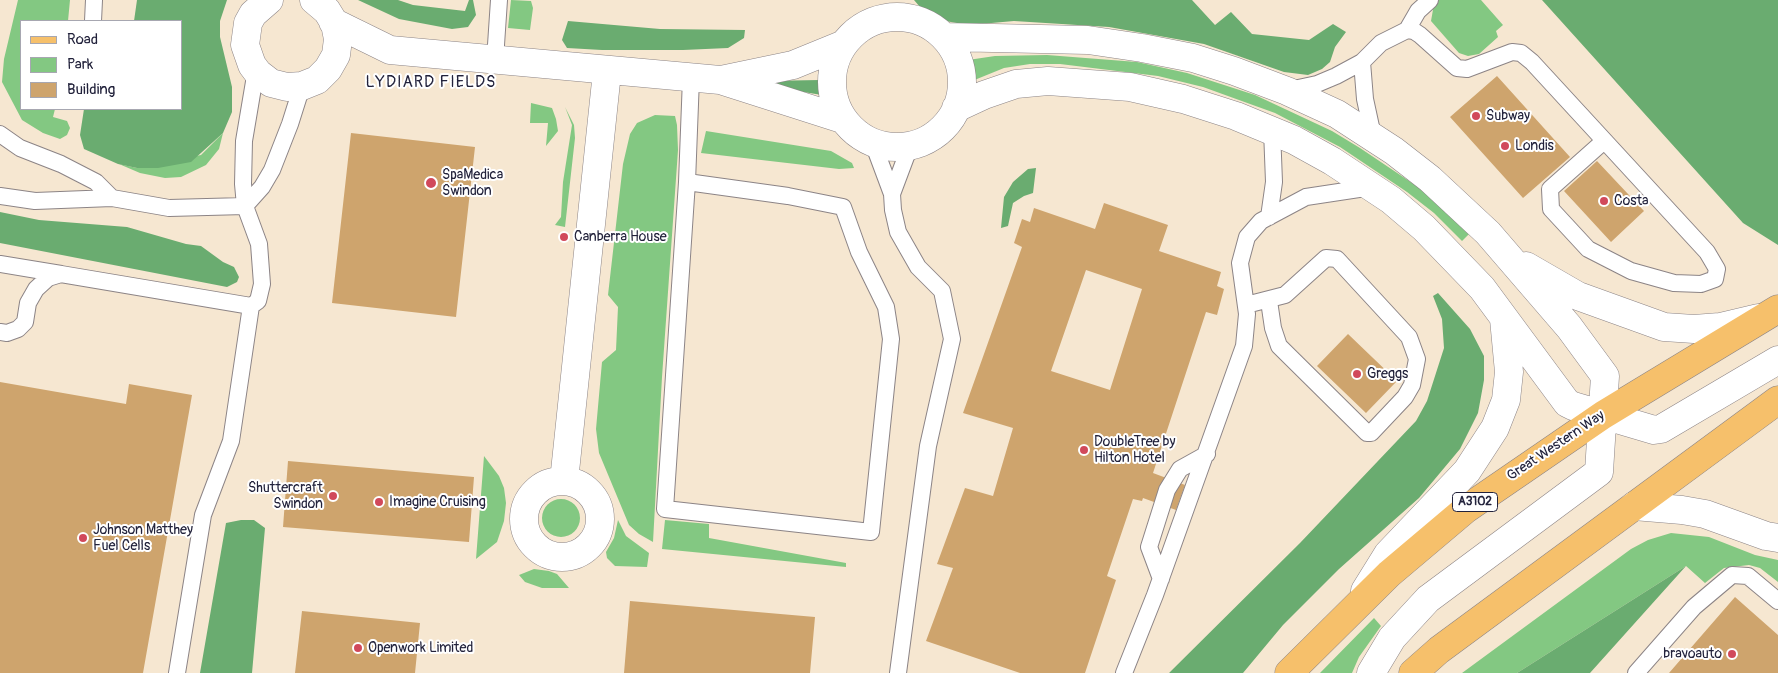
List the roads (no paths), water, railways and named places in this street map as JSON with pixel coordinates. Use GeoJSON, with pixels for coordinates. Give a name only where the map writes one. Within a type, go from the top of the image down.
{"type":"FeatureCollection","features":[{"type":"Feature","properties":{"kind":"main road","name":"Great Western Way"},"geometry":{"type":"LineString","coordinates":[[1289,673],[1357,603],[1417,549],[1466,509],[1603,415],[1773,312]]}},
{"type":"Feature","properties":{"kind":"main road"},"geometry":{"type":"LineString","coordinates":[[1413,673],[1439,650],[1778,400]]}},
{"type":"Feature","properties":{"kind":"street"},"geometry":{"type":"LineString","coordinates":[[269,0],[254,14],[245,34],[247,55],[256,70],[271,83],[287,87],[302,86],[316,80],[328,68],[336,55],[338,39],[333,22],[327,11],[315,0]]}},
{"type":"Feature","properties":{"kind":"street"},"geometry":{"type":"LineString","coordinates":[[864,25],[877,0]]}},
{"type":"Feature","properties":{"kind":"street"},"geometry":{"type":"LineString","coordinates":[[720,80],[793,65],[842,45],[864,25],[877,19],[892,17],[905,9],[945,37],[954,50],[960,66],[962,82],[956,108],[942,130],[927,140],[910,146],[892,147],[873,143],[856,133],[842,119],[834,101],[831,82],[834,63],[842,45]]}},
{"type":"Feature","properties":{"kind":"street"},"geometry":{"type":"LineString","coordinates":[[333,22],[390,50],[606,72],[720,80],[842,119]]}},
{"type":"Feature","properties":{"kind":"street"},"geometry":{"type":"LineString","coordinates":[[945,37],[1088,40],[1194,58],[1287,91],[1337,114],[1373,136],[1430,179],[1509,256],[1569,327],[1605,376],[1599,472],[1428,598],[1392,638],[1371,673]]}},
{"type":"Feature","properties":{"kind":"street"},"geometry":{"type":"LineString","coordinates":[[328,68],[390,50]]}},
{"type":"Feature","properties":{"kind":"street"},"geometry":{"type":"LineString","coordinates":[[564,481],[606,72]]}},
{"type":"Feature","properties":{"kind":"street"},"geometry":{"type":"LineString","coordinates":[[956,108],[991,92],[1016,84],[1048,81],[1084,82],[1130,87],[1183,99],[1272,130],[1332,161],[1372,187],[1424,228],[1458,260],[1504,316],[1567,403],[1603,415],[1654,430],[1661,429],[1778,360]]}},
{"type":"Feature","properties":{"kind":"street"},"geometry":{"type":"LineString","coordinates":[[1509,256],[1578,296],[1664,326],[1694,329],[1720,328],[1773,312]]}},
{"type":"Feature","properties":{"kind":"street"},"geometry":{"type":"LineString","coordinates":[[1357,603],[1388,554],[1467,471],[1495,428],[1506,400],[1509,372],[1504,316]]}},
{"type":"Feature","properties":{"kind":"street"},"geometry":{"type":"LineString","coordinates":[[1634,506],[1705,514],[1766,536],[1778,538]]}},
{"type":"Feature","properties":{"kind":"lane"},"geometry":{"type":"LineString","coordinates":[[93,20],[94,0]]}},
{"type":"Feature","properties":{"kind":"lane"},"geometry":{"type":"LineString","coordinates":[[495,60],[499,0]]}},
{"type":"Feature","properties":{"kind":"lane"},"geometry":{"type":"LineString","coordinates":[[1287,91],[1324,81],[1362,62],[1381,43],[1407,30],[1418,11],[1430,0]]}},
{"type":"Feature","properties":{"kind":"lane"},"geometry":{"type":"LineString","coordinates":[[1407,30],[1414,31],[1420,35],[1457,68],[1467,69],[1512,52],[1521,53],[1532,62],[1604,140],[1702,248],[1716,269],[1715,279],[1701,284],[1674,283],[1631,271],[1588,249],[1551,209],[1550,189],[1604,140]]}},
{"type":"Feature","properties":{"kind":"lane"},"geometry":{"type":"LineString","coordinates":[[1362,62],[1365,99],[1373,136]]}},
{"type":"Feature","properties":{"kind":"lane"},"geometry":{"type":"LineString","coordinates":[[0,264],[251,306],[258,301],[261,292],[262,267],[259,244],[245,206],[242,184],[244,141],[256,70]]}},
{"type":"Feature","properties":{"kind":"lane"},"geometry":{"type":"LineString","coordinates":[[687,182],[788,196],[843,207],[859,252],[886,307],[891,339],[871,532],[665,509],[687,182],[691,78]]}},
{"type":"Feature","properties":{"kind":"lane"},"geometry":{"type":"LineString","coordinates":[[0,196],[35,201],[112,198],[170,208],[245,206],[262,187],[272,170],[302,86]]}},
{"type":"Feature","properties":{"kind":"lane"},"geometry":{"type":"LineString","coordinates":[[1269,217],[1274,182],[1272,130]]}},
{"type":"Feature","properties":{"kind":"lane"},"geometry":{"type":"LineString","coordinates":[[0,134],[20,148],[61,164],[96,182],[112,198]]}},
{"type":"Feature","properties":{"kind":"lane"},"geometry":{"type":"LineString","coordinates":[[873,143],[892,194],[894,222],[904,245],[918,267],[942,291],[952,339],[928,446],[898,673]]}},
{"type":"Feature","properties":{"kind":"lane"},"geometry":{"type":"LineString","coordinates":[[892,194],[910,146]]}},
{"type":"Feature","properties":{"kind":"lane"},"geometry":{"type":"LineString","coordinates":[[1124,673],[1207,454],[1244,346],[1247,328],[1246,305],[1240,274],[1241,253],[1247,237],[1269,217],[1306,197],[1372,187]]}},
{"type":"Feature","properties":{"kind":"lane"},"geometry":{"type":"LineString","coordinates":[[1246,305],[1269,301],[1285,295],[1326,258],[1337,259],[1409,337],[1417,359],[1412,385],[1405,397],[1368,433],[1279,346],[1273,328],[1269,301]]}},
{"type":"Feature","properties":{"kind":"lane"},"geometry":{"type":"LineString","coordinates":[[0,332],[7,333],[18,329],[25,322],[28,303],[36,289],[48,278],[61,274]]}},
{"type":"Feature","properties":{"kind":"lane"},"geometry":{"type":"LineString","coordinates":[[177,673],[202,515],[231,441],[251,306]]}},
{"type":"Feature","properties":{"kind":"lane"},"geometry":{"type":"LineString","coordinates":[[1161,578],[1148,548],[1167,490],[1180,469],[1207,454]]}},
{"type":"Feature","properties":{"kind":"lane"},"geometry":{"type":"LineString","coordinates":[[1636,673],[1694,607],[1732,575],[1748,576],[1778,601]]}},
{"type":"Feature","properties":{"kind":"place","name":"Subway"},"geometry":{"type":"Point","coordinates":[1476,116]}},
{"type":"Feature","properties":{"kind":"place","name":"Londis"},"geometry":{"type":"Point","coordinates":[1505,146]}},
{"type":"Feature","properties":{"kind":"place","name":"SpaMedica Swindon"},"geometry":{"type":"Point","coordinates":[431,183]}},
{"type":"Feature","properties":{"kind":"place","name":"Costa"},"geometry":{"type":"Point","coordinates":[1604,201]}},
{"type":"Feature","properties":{"kind":"place","name":"Canberra House"},"geometry":{"type":"Point","coordinates":[564,237]}},
{"type":"Feature","properties":{"kind":"place","name":"Greggs"},"geometry":{"type":"Point","coordinates":[1357,374]}},
{"type":"Feature","properties":{"kind":"place","name":"DoubleTree by Hilton Hotel"},"geometry":{"type":"Point","coordinates":[1084,450]}},
{"type":"Feature","properties":{"kind":"place","name":"Shuttercraft Swindon"},"geometry":{"type":"Point","coordinates":[333,496]}},
{"type":"Feature","properties":{"kind":"place","name":"Imagine Cruising"},"geometry":{"type":"Point","coordinates":[379,502]}},
{"type":"Feature","properties":{"kind":"place","name":"Johnson Matthey Fuel Cells"},"geometry":{"type":"Point","coordinates":[83,538]}},
{"type":"Feature","properties":{"kind":"place","name":"Openwork Limited"},"geometry":{"type":"Point","coordinates":[358,648]}},
{"type":"Feature","properties":{"kind":"place","name":"bravoauto"},"geometry":{"type":"Point","coordinates":[1732,654]}},
{"type":"Feature","properties":{"kind":"district","name":"LYDIARD FIELDS"},"geometry":{"type":"Point","coordinates":[431,83]}}]}
